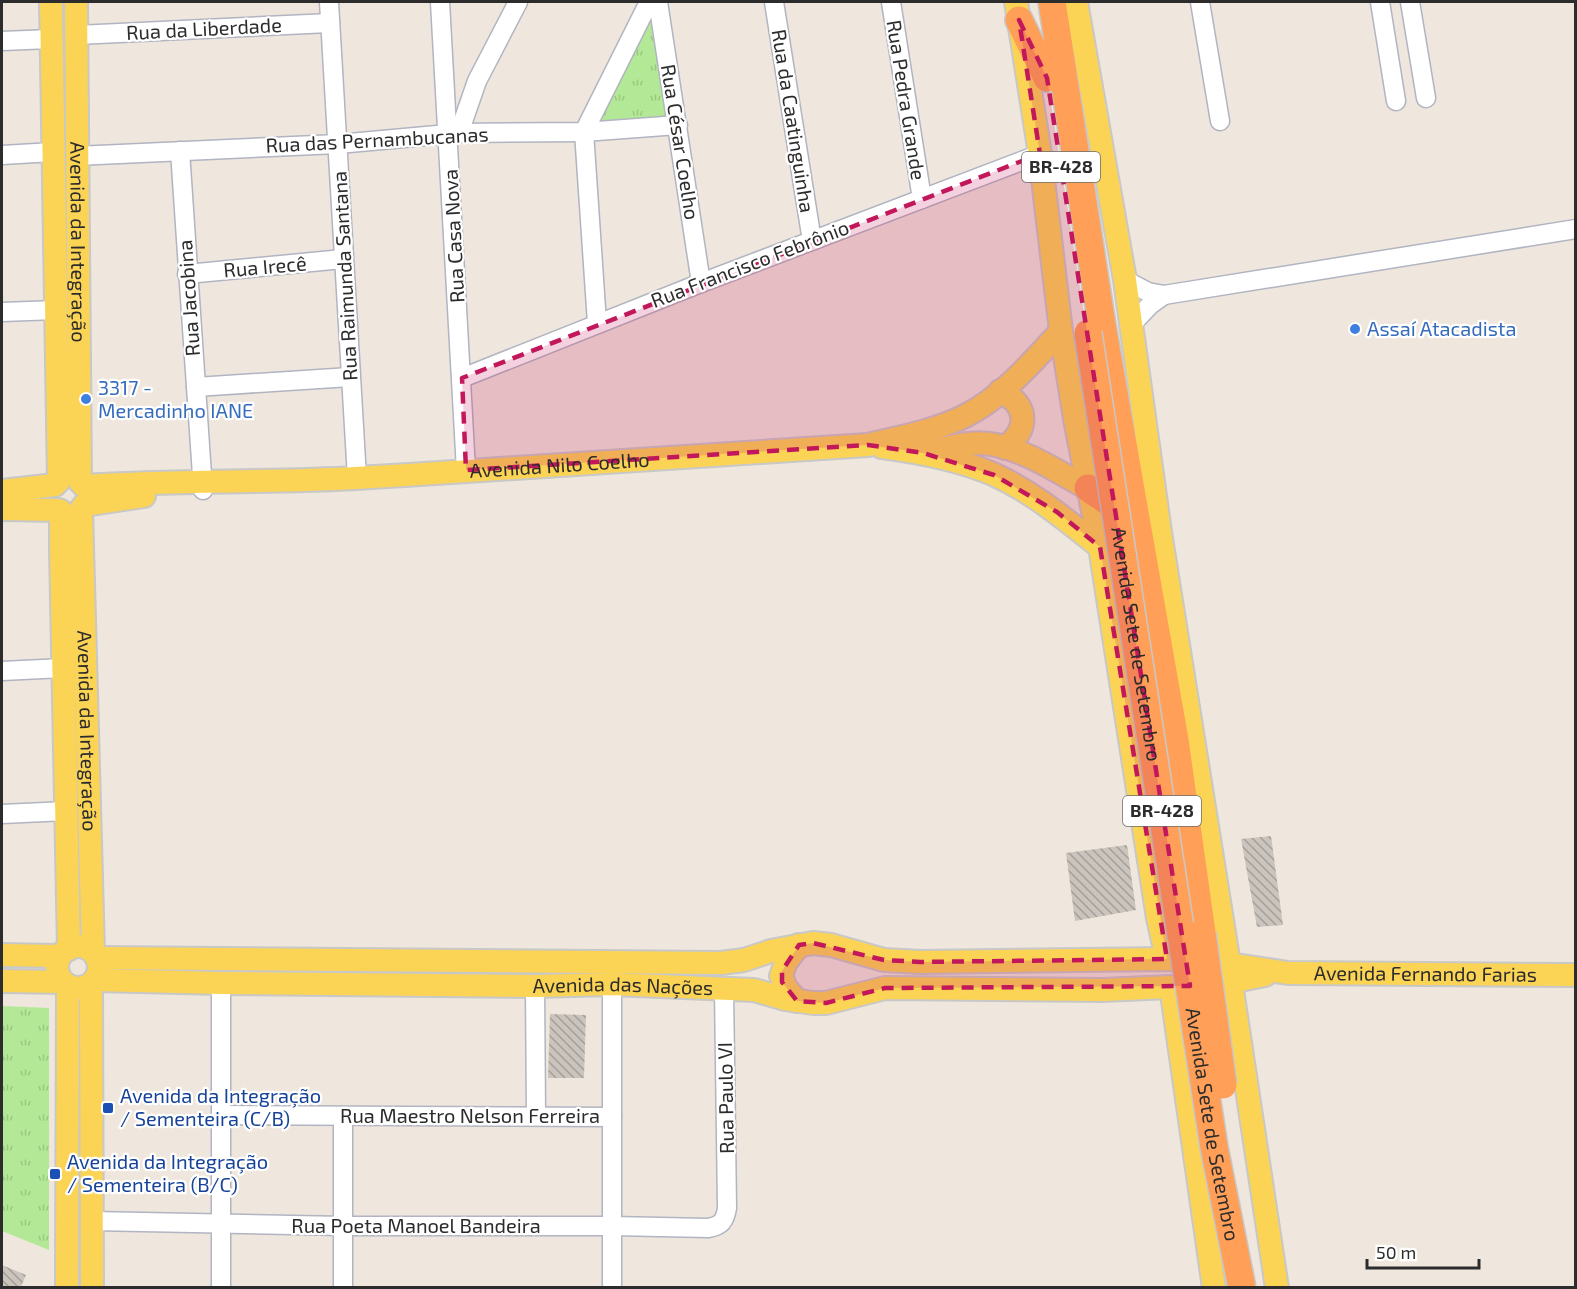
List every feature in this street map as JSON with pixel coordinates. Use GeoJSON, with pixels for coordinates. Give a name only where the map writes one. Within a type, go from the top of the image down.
{"type":"FeatureCollection","features":[{"type":"Feature","properties":{"kind":"highway","name":"Avenida Sete de Setembro"},"geometry":{"type":"LineString","coordinates":[[1052,2],[1116,507],[1214,1147],[1242,1287]]}},
{"type":"Feature","properties":{"kind":"highway","name":"Avenida Sete de Setembro"},"geometry":{"type":"LineString","coordinates":[[1023,8],[1047,78],[1175,740],[1254,1287]]}},
{"type":"Feature","properties":{"kind":"highway"},"geometry":{"type":"LineString","coordinates":[[1088,488],[1116,507]]}},
{"type":"Feature","properties":{"kind":"main road","name":"Avenida da Integração"},"geometry":{"type":"LineString","coordinates":[[51,2],[56,310],[70,496],[92,1221],[92,1287]]}},
{"type":"Feature","properties":{"kind":"main road","name":"Avenida da Integração"},"geometry":{"type":"LineString","coordinates":[[76,2],[76,156],[70,496],[63,668],[66,811],[64,952],[57,969],[85,974]]}},
{"type":"Feature","properties":{"kind":"main road","name":"Avenida Sete de Setembro"},"geometry":{"type":"LineString","coordinates":[[1076,2],[1125,280],[1158,522],[1277,1287]]}},
{"type":"Feature","properties":{"kind":"main road","name":"Avenida Sete de Setembro"},"geometry":{"type":"LineString","coordinates":[[1023,8],[1061,331],[1100,547],[1158,918],[1167,959]]}},
{"type":"Feature","properties":{"kind":"main road"},"geometry":{"type":"LineString","coordinates":[[868,445],[945,425],[968,415],[1027,367],[1061,331]]}},
{"type":"Feature","properties":{"kind":"main road"},"geometry":{"type":"LineString","coordinates":[[1000,391],[1017,403],[1022,416],[1020,432],[1015,440],[1005,448]]}},
{"type":"Feature","properties":{"kind":"main road"},"geometry":{"type":"LineString","coordinates":[[923,453],[962,444],[996,445],[1026,455],[1088,488]]}},
{"type":"Feature","properties":{"kind":"main road"},"geometry":{"type":"LineString","coordinates":[[868,445],[923,453],[965,464],[994,475],[1057,512],[1100,547]]}},
{"type":"Feature","properties":{"kind":"main road","name":"Avenida Nilo Coelho"},"geometry":{"type":"LineString","coordinates":[[70,496],[868,445]]}},
{"type":"Feature","properties":{"kind":"main road"},"geometry":{"type":"LineString","coordinates":[[2,491],[70,496]]}},
{"type":"Feature","properties":{"kind":"main road"},"geometry":{"type":"LineString","coordinates":[[2,509],[70,496]]}},
{"type":"Feature","properties":{"kind":"main road"},"geometry":{"type":"LineString","coordinates":[[1137,959],[1148,951],[1158,918]]}},
{"type":"Feature","properties":{"kind":"main road","name":"Avenida das Nações"},"geometry":{"type":"LineString","coordinates":[[2,981],[85,974],[721,963],[744,960],[813,943],[831,945],[884,960],[920,962],[1167,959],[1230,974]]}},
{"type":"Feature","properties":{"kind":"main road"},"geometry":{"type":"LineString","coordinates":[[797,1001],[786,988],[781,976],[786,962],[799,945]]}},
{"type":"Feature","properties":{"kind":"main road"},"geometry":{"type":"LineString","coordinates":[[2,955],[64,952],[80,946],[85,974]]}},
{"type":"Feature","properties":{"kind":"main road","name":"Avenida Fernando Farias"},"geometry":{"type":"LineString","coordinates":[[1230,974],[1276,972],[1575,975]]}},
{"type":"Feature","properties":{"kind":"main road","name":"Avenida da Integração"},"geometry":{"type":"LineString","coordinates":[[67,1287],[85,974]]}},
{"type":"Feature","properties":{"kind":"main road","name":"Avenida das Nações"},"geometry":{"type":"LineString","coordinates":[[85,974],[221,983],[535,986],[612,984],[754,990],[797,1001],[826,1003],[885,988],[1103,990],[1171,987],[1230,974]]}},
{"type":"Feature","properties":{"kind":"main road","name":"Avenida Sete de Setembro"},"geometry":{"type":"LineString","coordinates":[[1171,987],[1214,1287]]}},
{"type":"Feature","properties":{"kind":"street","name":"Rua Raimunda Santana"},"geometry":{"type":"LineString","coordinates":[[329,2],[357,478]]}},
{"type":"Feature","properties":{"kind":"street","name":"Rua Casa Nova"},"geometry":{"type":"LineString","coordinates":[[440,2],[453,134],[466,470]]}},
{"type":"Feature","properties":{"kind":"street"},"geometry":{"type":"LineString","coordinates":[[453,134],[477,81],[518,2]]}},
{"type":"Feature","properties":{"kind":"street"},"geometry":{"type":"LineString","coordinates":[[597,323],[584,132],[649,2]]}},
{"type":"Feature","properties":{"kind":"street","name":"Rua César Coelho"},"geometry":{"type":"LineString","coordinates":[[658,2],[701,283]]}},
{"type":"Feature","properties":{"kind":"street","name":"Rua da Caatinguinha"},"geometry":{"type":"LineString","coordinates":[[774,2],[812,241]]}},
{"type":"Feature","properties":{"kind":"street","name":"Rua Pedra Grande"},"geometry":{"type":"LineString","coordinates":[[891,2],[922,199]]}},
{"type":"Feature","properties":{"kind":"street"},"geometry":{"type":"LineString","coordinates":[[1200,2],[1220,121]]}},
{"type":"Feature","properties":{"kind":"street"},"geometry":{"type":"LineString","coordinates":[[1380,2],[1396,101]]}},
{"type":"Feature","properties":{"kind":"street"},"geometry":{"type":"LineString","coordinates":[[1410,2],[1426,98]]}},
{"type":"Feature","properties":{"kind":"street","name":"Rua da Liberdade"},"geometry":{"type":"LineString","coordinates":[[77,35],[330,22]]}},
{"type":"Feature","properties":{"kind":"street"},"geometry":{"type":"LineString","coordinates":[[2,41],[51,39]]}},
{"type":"Feature","properties":{"kind":"street","name":"Rua das Pernambucanas"},"geometry":{"type":"LineString","coordinates":[[76,156],[338,144],[453,134],[584,132],[678,125]]}},
{"type":"Feature","properties":{"kind":"street","name":"Rua Jacobina"},"geometry":{"type":"LineString","coordinates":[[180,151],[203,486]]}},
{"type":"Feature","properties":{"kind":"street"},"geometry":{"type":"LineString","coordinates":[[2,155],[53,152]]}},
{"type":"Feature","properties":{"kind":"street","name":"Rua Francisco Febrônio"},"geometry":{"type":"LineString","coordinates":[[462,378],[597,323],[1040,154]]}},
{"type":"Feature","properties":{"kind":"street"},"geometry":{"type":"LineString","coordinates":[[1125,280],[1148,292],[1164,295],[1575,229]]}},
{"type":"Feature","properties":{"kind":"street","name":"Rua Irecê"},"geometry":{"type":"LineString","coordinates":[[188,274],[343,260]]}},
{"type":"Feature","properties":{"kind":"street"},"geometry":{"type":"LineString","coordinates":[[1131,325],[1145,309],[1164,295]]}},
{"type":"Feature","properties":{"kind":"street"},"geometry":{"type":"LineString","coordinates":[[2,312],[56,310]]}},
{"type":"Feature","properties":{"kind":"street"},"geometry":{"type":"LineString","coordinates":[[195,387],[350,377]]}},
{"type":"Feature","properties":{"kind":"street"},"geometry":{"type":"LineString","coordinates":[[2,671],[63,668]]}},
{"type":"Feature","properties":{"kind":"street"},"geometry":{"type":"LineString","coordinates":[[2,814],[66,811]]}},
{"type":"Feature","properties":{"kind":"street"},"geometry":{"type":"LineString","coordinates":[[221,983],[221,1287]]}},
{"type":"Feature","properties":{"kind":"street"},"geometry":{"type":"LineString","coordinates":[[612,984],[612,1287]]}},
{"type":"Feature","properties":{"kind":"street"},"geometry":{"type":"LineString","coordinates":[[535,986],[536,1116]]}},
{"type":"Feature","properties":{"kind":"street","name":"Rua Paulo VI"},"geometry":{"type":"LineString","coordinates":[[724,989],[728,1208]]}},
{"type":"Feature","properties":{"kind":"street","name":"Rua Maestro Nelson Ferreira"},"geometry":{"type":"LineString","coordinates":[[221,1115],[612,1117]]}},
{"type":"Feature","properties":{"kind":"street"},"geometry":{"type":"LineString","coordinates":[[343,1116],[343,1287]]}},
{"type":"Feature","properties":{"kind":"street","name":"Rua Poeta Manoel Bandeira"},"geometry":{"type":"LineString","coordinates":[[92,1221],[344,1226],[708,1228],[717,1227],[723,1222],[728,1208]]}},
{"type":"Feature","properties":{"kind":"highlighted area"},"geometry":{"type":"Polygon","coordinates":[[[1019,20],[1047,78],[1190,986],[885,988],[826,1003],[797,1001],[782,982],[782,971],[799,945],[813,943],[884,960],[920,962],[1167,959],[1100,547],[1057,512],[994,475],[923,453],[868,445],[466,470],[462,378],[1040,154],[1019,20]]]}},
{"type":"Feature","properties":{"kind":"green space"},"geometry":{"type":"Polygon","coordinates":[[[652,2],[668,118],[588,129],[652,2]]]}},
{"type":"Feature","properties":{"kind":"green space"},"geometry":{"type":"Polygon","coordinates":[[[2,1006],[49,1008],[49,1250],[2,1231],[2,1006]]]}},
{"type":"Feature","properties":{"kind":"building"},"geometry":{"type":"Polygon","coordinates":[[[1271,836],[1283,925],[1257,927],[1241,839],[1271,836]]]}},
{"type":"Feature","properties":{"kind":"building"},"geometry":{"type":"Polygon","coordinates":[[[1127,845],[1136,910],[1075,921],[1066,853],[1127,845]]]}},
{"type":"Feature","properties":{"kind":"building"},"geometry":{"type":"Polygon","coordinates":[[[550,1014],[586,1015],[584,1078],[548,1078],[550,1014]]]}},
{"type":"Feature","properties":{"kind":"building"},"geometry":{"type":"Polygon","coordinates":[[[2,1265],[26,1275],[21,1287],[2,1287],[2,1265]]]}},
{"type":"Feature","properties":{"kind":"place","name":"Assaí Atacadista"},"geometry":{"type":"Point","coordinates":[1355,329]}},
{"type":"Feature","properties":{"kind":"place","name":"3317 - Mercadinho IANE"},"geometry":{"type":"Point","coordinates":[86,399]}},
{"type":"Feature","properties":{"kind":"place","name":"Avenida da Integração / Sementeira (C/B)"},"geometry":{"type":"Point","coordinates":[108,1108]}},
{"type":"Feature","properties":{"kind":"place","name":"Avenida da Integração / Sementeira (B/C)"},"geometry":{"type":"Point","coordinates":[55,1174]}}]}
